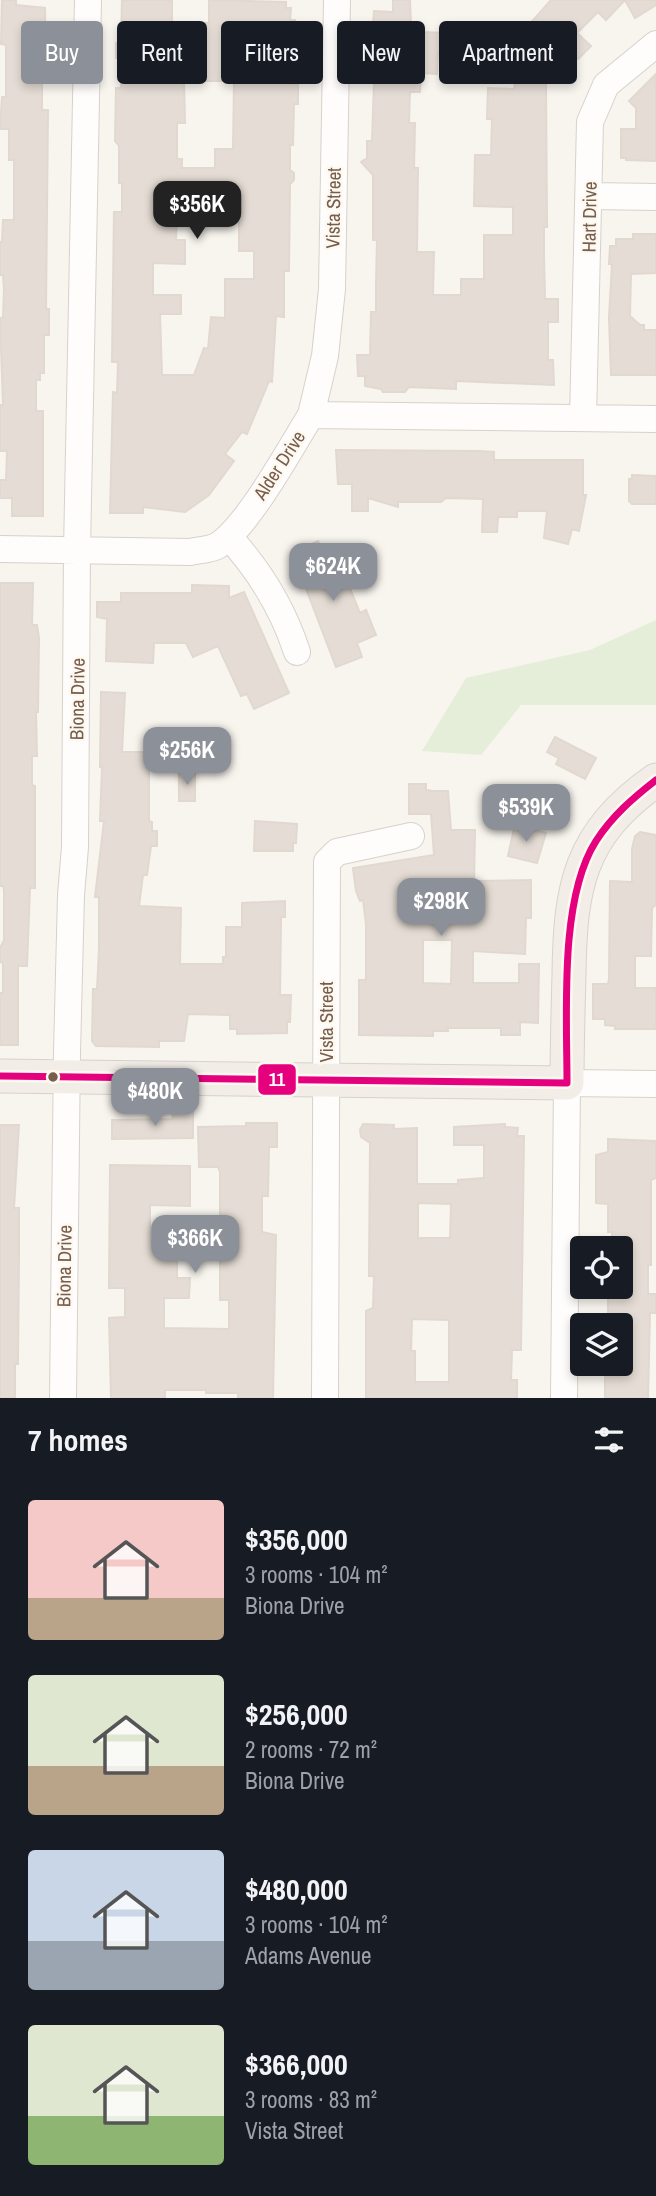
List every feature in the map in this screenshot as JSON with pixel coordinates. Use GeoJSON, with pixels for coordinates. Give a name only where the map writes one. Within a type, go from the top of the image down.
{"type":"FeatureCollection","features":[{"type":"Feature","properties":{"kind":"main road"},"geometry":{"type":"LineString","coordinates":[[0,1076],[567,1083],[570,928],[576,886],[587,856],[602,830],[649,785]]}},
{"type":"Feature","properties":{"kind":"street","name":"Biona Drive"},"geometry":{"type":"LineString","coordinates":[[63,1398],[67,1077],[71,895],[75,848],[77,550],[88,0]]}},
{"type":"Feature","properties":{"kind":"street","name":"Vista Street"},"geometry":{"type":"LineString","coordinates":[[311,415],[325,356],[331,289],[337,0]]}},
{"type":"Feature","properties":{"kind":"street","name":"Hart Drive"},"geometry":{"type":"LineString","coordinates":[[583,418],[590,122],[606,85],[656,44]]}},
{"type":"Feature","properties":{"kind":"street"},"geometry":{"type":"LineString","coordinates":[[590,196],[656,197]]}},
{"type":"Feature","properties":{"kind":"street","name":"Alder Drive"},"geometry":{"type":"LineString","coordinates":[[0,549],[191,552],[215,547],[229,537],[259,497],[311,415],[656,419]]}},
{"type":"Feature","properties":{"kind":"street"},"geometry":{"type":"LineString","coordinates":[[229,537],[249,559],[285,617],[297,652]]}},
{"type":"Feature","properties":{"kind":"street","name":"Vista Street"},"geometry":{"type":"LineString","coordinates":[[325,1398],[327,862],[337,852],[411,836]]}},
{"type":"Feature","properties":{"kind":"street"},"geometry":{"type":"LineString","coordinates":[[564,1398],[567,1083],[656,1084]]}},
{"type":"Feature","properties":{"kind":"green space"},"geometry":{"type":"Polygon","coordinates":[[[656,620],[656,705],[521,705],[481,755],[422,751],[466,678],[590,650],[656,620]]]}},
{"type":"Feature","properties":{"kind":"building"},"geometry":{"type":"Polygon","coordinates":[[[2,0],[16,0],[16,5],[45,8],[45,21],[21,21],[21,84],[42,84],[42,110],[48,110],[46,309],[49,309],[49,335],[44,335],[44,373],[40,373],[40,380],[36,380],[36,411],[43,411],[43,516],[12,516],[12,498],[0,498],[0,480],[6,480],[7,451],[0,451],[0,405],[3,405],[0,318],[3,318],[4,289],[3,275],[0,275],[0,242],[3,220],[14,220],[14,160],[9,160],[9,129],[0,129],[2,97],[6,97],[6,45],[1,44],[2,0]]]}},
{"type":"Feature","properties":{"kind":"building"},"geometry":{"type":"Polygon","coordinates":[[[122,0],[172,0],[172,21],[122,21],[122,0]]]}},
{"type":"Feature","properties":{"kind":"building"},"geometry":{"type":"Polygon","coordinates":[[[209,0],[286,2],[286,8],[291,8],[290,20],[295,20],[221,21],[221,81],[207,81],[209,0]]]}},
{"type":"Feature","properties":{"kind":"building"},"geometry":{"type":"Polygon","coordinates":[[[393,0],[410,0],[411,21],[373,21],[374,11],[393,12],[393,0]]]}},
{"type":"Feature","properties":{"kind":"building"},"geometry":{"type":"Polygon","coordinates":[[[551,0],[625,0],[606,20],[598,12],[577,33],[577,21],[532,21],[551,0]]]}},
{"type":"Feature","properties":{"kind":"building"},"geometry":{"type":"Polygon","coordinates":[[[625,0],[656,0],[656,5],[635,18],[625,0]]]}},
{"type":"Feature","properties":{"kind":"building"},"geometry":{"type":"Polygon","coordinates":[[[425,32],[439,33],[437,74],[425,73],[425,32]]]}},
{"type":"Feature","properties":{"kind":"building"},"geometry":{"type":"Polygon","coordinates":[[[577,33],[591,46],[577,58],[577,33]]]}},
{"type":"Feature","properties":{"kind":"building"},"geometry":{"type":"Polygon","coordinates":[[[656,74],[656,161],[626,160],[621,158],[621,129],[636,129],[636,108],[629,101],[656,74]]]}},
{"type":"Feature","properties":{"kind":"building"},"geometry":{"type":"Polygon","coordinates":[[[121,84],[184,84],[185,123],[177,123],[177,159],[182,159],[182,168],[215,168],[215,149],[233,149],[234,84],[298,84],[298,104],[294,104],[293,145],[290,145],[290,170],[294,173],[294,180],[290,184],[289,271],[284,271],[284,317],[276,316],[272,382],[269,381],[247,434],[242,432],[225,454],[234,461],[209,495],[185,512],[143,507],[143,513],[110,513],[113,392],[117,393],[118,362],[112,362],[114,212],[122,212],[119,146],[115,141],[116,88],[121,88],[121,84]],[[177,209],[176,240],[185,240],[185,264],[153,263],[153,295],[181,295],[181,314],[160,314],[162,375],[194,375],[204,348],[208,349],[211,317],[225,318],[225,279],[254,279],[254,251],[239,251],[239,210],[177,209]]]}},
{"type":"Feature","properties":{"kind":"building"},"geometry":{"type":"Polygon","coordinates":[[[374,84],[420,84],[420,92],[410,92],[409,123],[415,123],[414,168],[418,168],[417,252],[434,252],[433,295],[461,295],[461,279],[484,279],[484,235],[513,235],[513,207],[474,206],[475,155],[491,155],[492,119],[487,119],[488,88],[514,89],[515,84],[546,84],[545,299],[558,299],[558,322],[548,322],[548,360],[553,360],[554,385],[456,381],[456,389],[409,387],[405,392],[383,392],[381,389],[365,386],[365,376],[358,376],[357,355],[370,355],[371,312],[376,312],[377,240],[373,240],[373,175],[361,162],[367,158],[367,141],[372,141],[374,84]]]}},
{"type":"Feature","properties":{"kind":"building"},"geometry":{"type":"Polygon","coordinates":[[[633,234],[656,234],[656,273],[631,274],[630,316],[640,325],[644,325],[644,330],[656,330],[656,375],[611,375],[610,246],[616,246],[616,239],[633,239],[633,234]]]}},
{"type":"Feature","properties":{"kind":"building"},"geometry":{"type":"Polygon","coordinates":[[[336,450],[479,451],[494,452],[494,460],[583,460],[583,495],[586,495],[579,531],[572,529],[568,544],[544,538],[547,511],[517,511],[517,517],[498,517],[497,532],[482,532],[483,499],[446,498],[441,502],[398,502],[398,507],[368,498],[368,511],[352,511],[352,484],[338,484],[336,450]]]}},
{"type":"Feature","properties":{"kind":"building"},"geometry":{"type":"Polygon","coordinates":[[[632,475],[656,476],[656,504],[632,504],[629,501],[629,479],[632,479],[632,475]]]}},
{"type":"Feature","properties":{"kind":"building"},"geometry":{"type":"Polygon","coordinates":[[[318,541],[322,550],[333,546],[360,613],[366,610],[376,635],[357,643],[362,657],[336,667],[292,552],[318,541]]]}},
{"type":"Feature","properties":{"kind":"building"},"geometry":{"type":"Polygon","coordinates":[[[0,583],[33,583],[32,625],[37,625],[39,638],[37,756],[32,756],[32,785],[35,786],[35,888],[30,888],[27,966],[18,966],[18,1045],[0,1045],[3,963],[0,962],[0,948],[4,940],[4,890],[3,886],[0,886],[0,583]]]}},
{"type":"Feature","properties":{"kind":"building"},"geometry":{"type":"Polygon","coordinates":[[[192,585],[229,586],[229,598],[244,592],[289,693],[254,709],[247,694],[241,696],[218,646],[193,657],[186,643],[154,643],[153,663],[106,661],[107,619],[97,617],[97,602],[121,602],[121,593],[192,593],[192,585]]]}},
{"type":"Feature","properties":{"kind":"building"},"geometry":{"type":"Polygon","coordinates":[[[101,692],[125,693],[122,752],[146,752],[148,761],[149,821],[152,822],[152,831],[157,831],[157,846],[151,846],[147,875],[143,875],[139,906],[181,908],[180,964],[223,964],[223,957],[226,957],[226,927],[242,927],[242,903],[285,901],[285,917],[281,917],[280,995],[291,995],[287,1033],[237,1034],[237,1029],[230,1029],[230,1015],[188,1014],[184,1041],[159,1041],[159,1047],[96,1046],[92,1041],[93,989],[97,989],[99,949],[99,897],[95,897],[104,821],[100,821],[101,692]]]}},
{"type":"Feature","properties":{"kind":"building"},"geometry":{"type":"Polygon","coordinates":[[[555,737],[596,758],[585,779],[556,764],[559,758],[547,752],[555,737]]]}},
{"type":"Feature","properties":{"kind":"building"},"geometry":{"type":"Polygon","coordinates":[[[179,773],[195,773],[195,801],[179,801],[179,773]]]}},
{"type":"Feature","properties":{"kind":"building"},"geometry":{"type":"Polygon","coordinates":[[[409,784],[426,784],[426,790],[448,791],[451,830],[475,830],[474,884],[477,881],[531,880],[531,918],[526,918],[525,954],[473,951],[473,983],[519,983],[519,964],[539,964],[538,1023],[520,1022],[520,1035],[501,1035],[501,1028],[448,1028],[448,1031],[433,1031],[433,1036],[359,1035],[359,980],[366,980],[366,925],[363,900],[360,901],[356,891],[353,868],[434,855],[431,814],[409,814],[409,784]],[[423,940],[423,983],[451,984],[452,940],[423,940]]]}},
{"type":"Feature","properties":{"kind":"building"},"geometry":{"type":"Polygon","coordinates":[[[255,821],[297,824],[293,851],[254,851],[255,821]]]}},
{"type":"Feature","properties":{"kind":"building"},"geometry":{"type":"Polygon","coordinates":[[[515,824],[546,833],[537,863],[508,856],[515,824]]]}},
{"type":"Feature","properties":{"kind":"building"},"geometry":{"type":"Polygon","coordinates":[[[640,832],[656,835],[656,905],[652,908],[651,956],[635,956],[635,988],[656,988],[656,1029],[615,1029],[615,1026],[605,1025],[605,1019],[593,1019],[593,984],[608,984],[610,881],[632,882],[632,849],[635,836],[640,832]]]}},
{"type":"Feature","properties":{"kind":"building"},"geometry":{"type":"Polygon","coordinates":[[[172,1112],[193,1112],[193,1138],[112,1139],[112,1120],[173,1119],[172,1112]]]}},
{"type":"Feature","properties":{"kind":"building"},"geometry":{"type":"Polygon","coordinates":[[[246,1123],[277,1123],[277,1147],[269,1147],[268,1196],[262,1196],[262,1232],[276,1235],[273,1398],[238,1398],[238,1393],[206,1393],[206,1390],[165,1390],[165,1398],[111,1398],[109,1318],[125,1317],[125,1288],[109,1288],[110,1165],[190,1166],[190,1206],[150,1205],[150,1241],[177,1242],[177,1278],[190,1278],[189,1298],[164,1298],[164,1328],[229,1329],[229,1300],[220,1300],[220,1172],[218,1167],[199,1167],[198,1127],[246,1126],[246,1123]]]}},
{"type":"Feature","properties":{"kind":"building"},"geometry":{"type":"Polygon","coordinates":[[[363,1124],[394,1125],[394,1129],[417,1128],[417,1184],[458,1184],[458,1180],[484,1178],[484,1145],[454,1145],[454,1127],[505,1124],[505,1127],[518,1128],[517,1136],[524,1136],[521,1350],[512,1350],[511,1380],[517,1380],[517,1398],[366,1398],[366,1311],[373,1308],[374,1276],[369,1276],[370,1143],[361,1137],[363,1124]],[[418,1203],[418,1238],[450,1238],[451,1204],[418,1203]],[[412,1319],[411,1351],[415,1351],[415,1382],[449,1382],[449,1320],[412,1319]]]}},
{"type":"Feature","properties":{"kind":"building"},"geometry":{"type":"Polygon","coordinates":[[[0,1125],[19,1125],[14,1208],[19,1208],[18,1364],[15,1364],[15,1398],[0,1398],[0,1125]]]}},
{"type":"Feature","properties":{"kind":"building"},"geometry":{"type":"Polygon","coordinates":[[[608,1139],[656,1141],[656,1178],[651,1180],[651,1265],[648,1265],[648,1294],[656,1294],[656,1313],[650,1313],[648,1398],[605,1398],[605,1377],[633,1376],[633,1313],[608,1313],[608,1299],[633,1299],[633,1236],[612,1236],[612,1232],[608,1232],[608,1204],[596,1203],[596,1155],[608,1152],[608,1139]]]}},
{"type":"Feature","properties":{"kind":"transit line","name":"11"},"geometry":{"type":"LineString","coordinates":[[0,1076],[567,1083],[568,958],[576,894],[584,865],[609,823],[656,780]]}}]}
